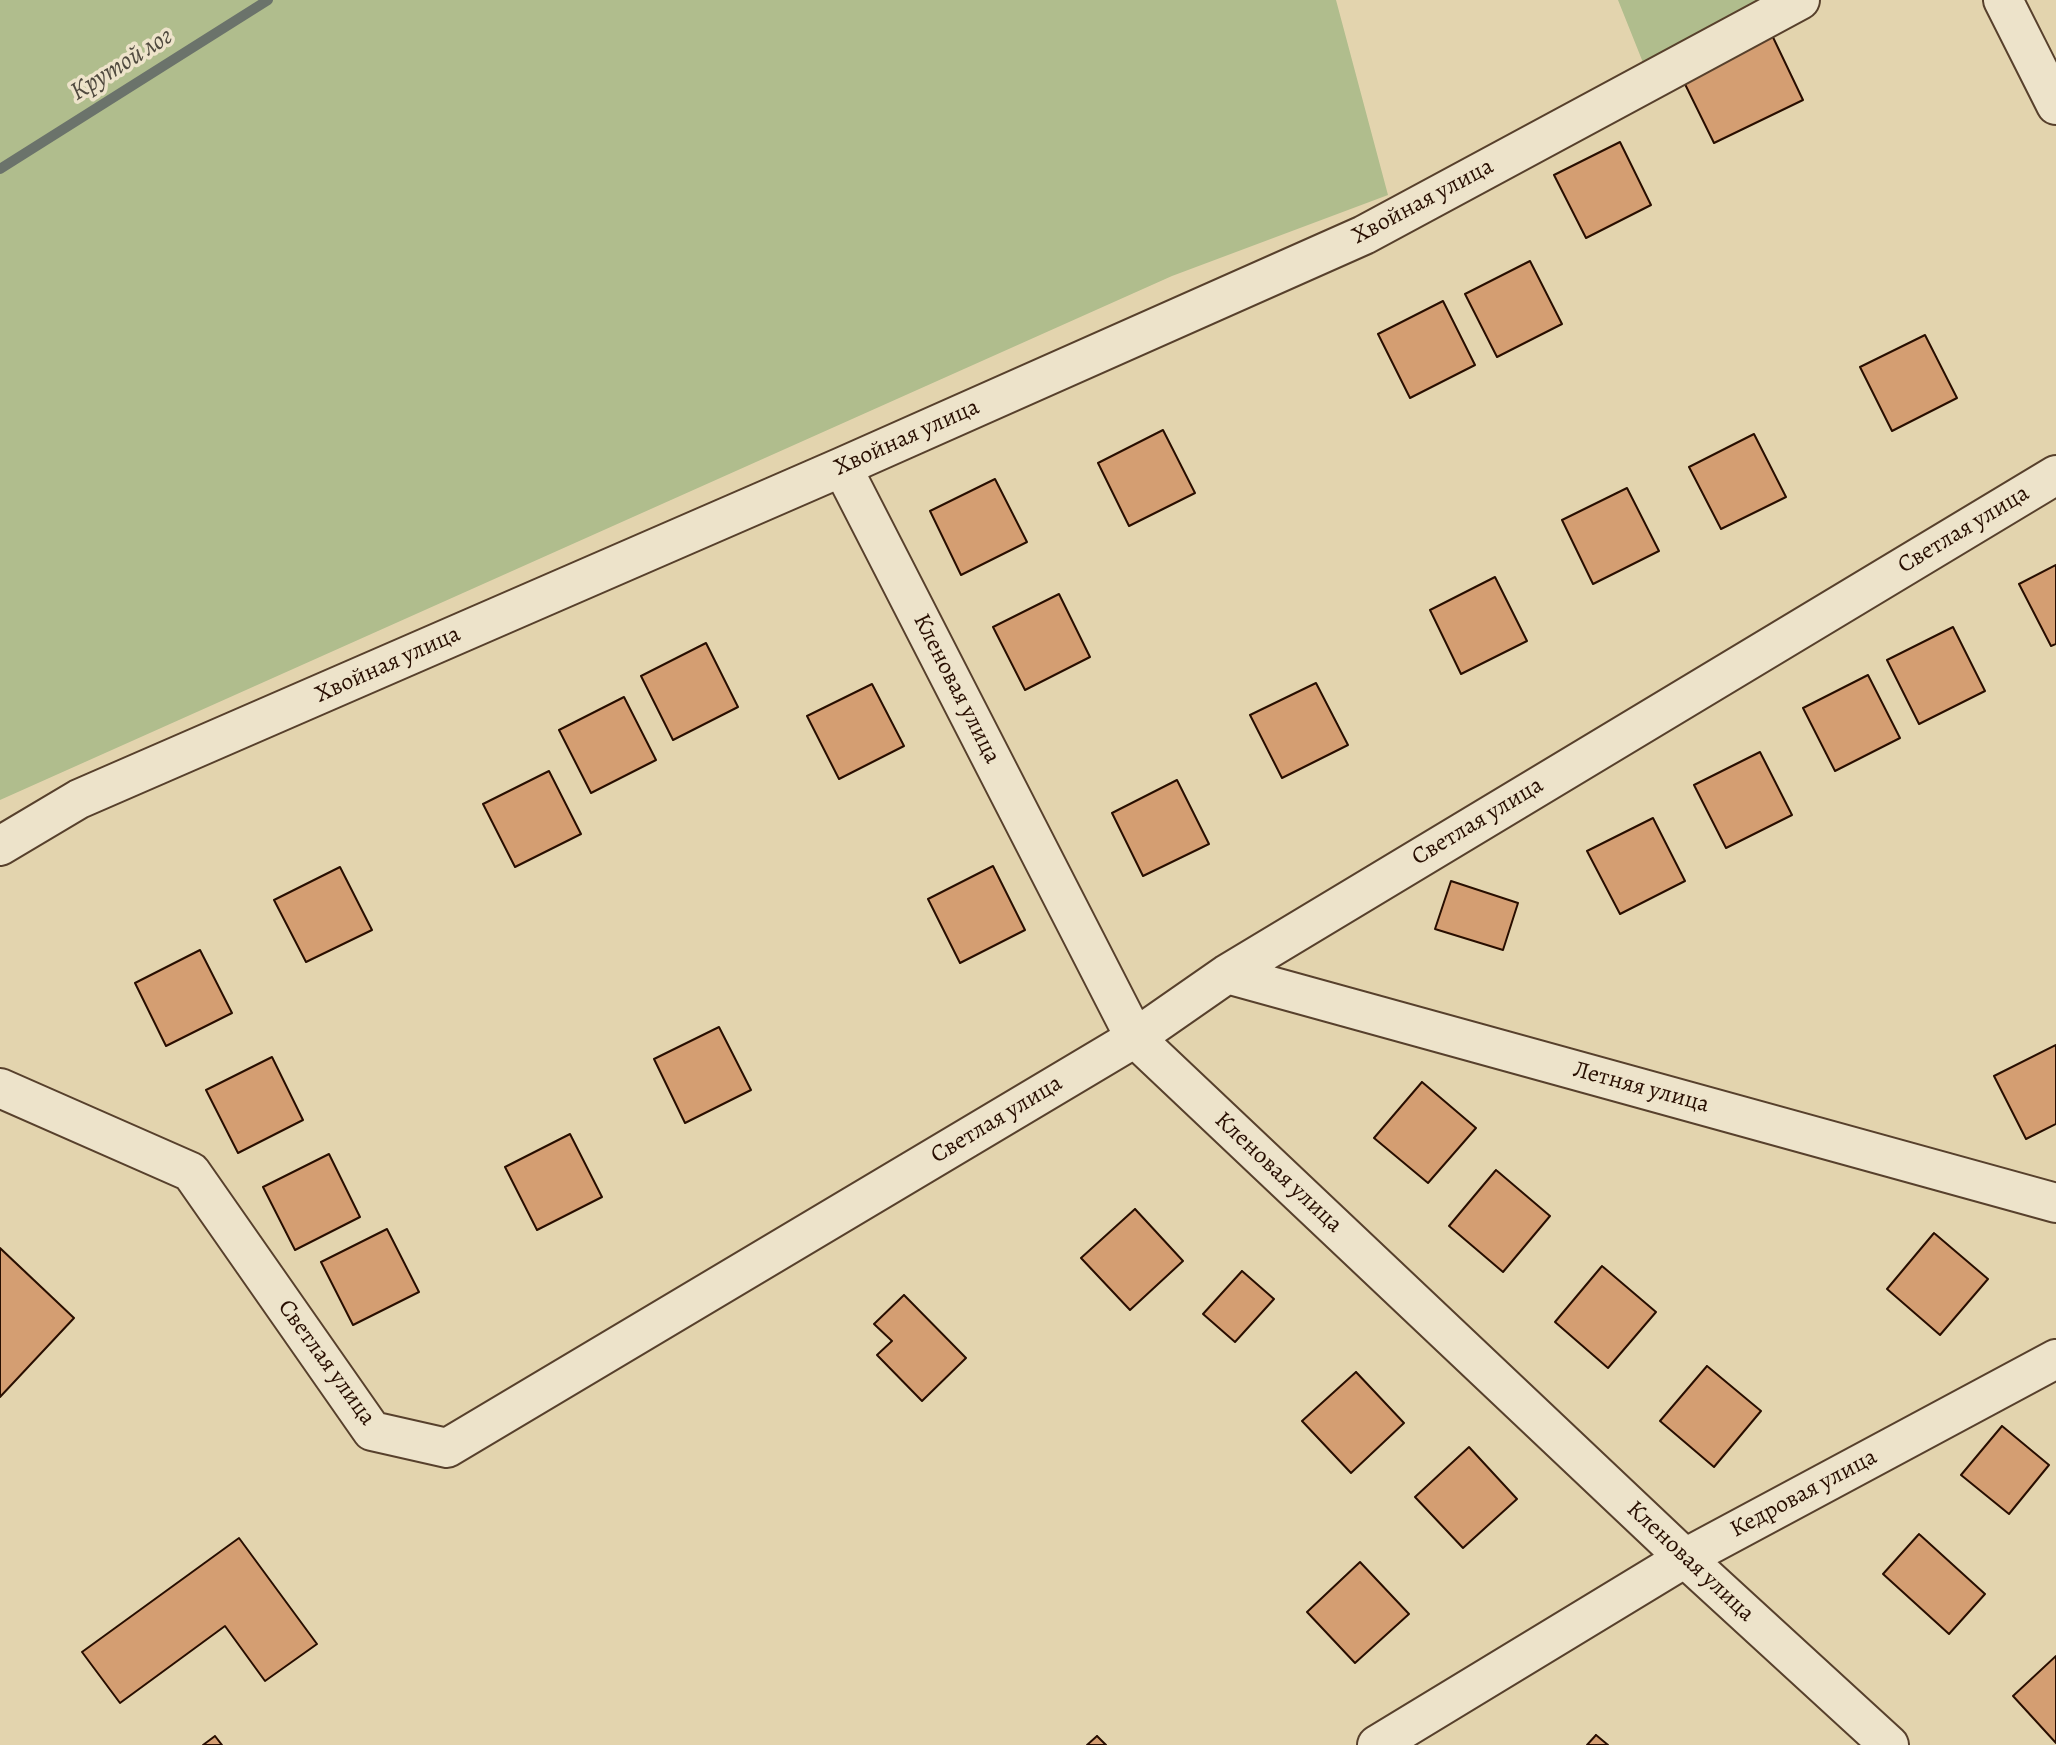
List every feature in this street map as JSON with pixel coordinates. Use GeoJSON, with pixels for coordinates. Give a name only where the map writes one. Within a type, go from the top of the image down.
{"type":"FeatureCollection","features":[{"type":"Feature","properties":{"kind":"street","name":"Хвойная улица"},"geometry":{"type":"LineString","coordinates":[[0,846],[79,799],[842,467],[1364,235],[1800,0]]}},
{"type":"Feature","properties":{"kind":"street"},"geometry":{"type":"LineString","coordinates":[[2003,0],[2056,105]]}},
{"type":"Feature","properties":{"kind":"street","name":"Кленовая улица"},"geometry":{"type":"LineString","coordinates":[[842,467],[1135,1038],[1685,1558],[1889,1745]]}},
{"type":"Feature","properties":{"kind":"street","name":"Светлая улица"},"geometry":{"type":"LineString","coordinates":[[0,1088],[191,1172],[372,1432],[447,1448],[1135,1038],[1227,974],[2056,475]]}},
{"type":"Feature","properties":{"kind":"street","name":"Летняя улица"},"geometry":{"type":"LineString","coordinates":[[1227,974],[2056,1203]]}},
{"type":"Feature","properties":{"kind":"street","name":"Кедровая улица"},"geometry":{"type":"LineString","coordinates":[[1377,1745],[1685,1558],[2056,1359]]}},
{"type":"Feature","properties":{"kind":"green space"},"geometry":{"type":"Polygon","coordinates":[[[0,0],[1336,0],[1388,195],[1172,276],[0,800],[0,0]]]}},
{"type":"Feature","properties":{"kind":"green space"},"geometry":{"type":"Polygon","coordinates":[[[1618,0],[1780,0],[1648,75],[1618,0]]]}},
{"type":"Feature","properties":{"kind":"building"},"geometry":{"type":"Polygon","coordinates":[[[1770,31],[1803,100],[1714,143],[1680,74],[1770,31]]]}},
{"type":"Feature","properties":{"kind":"building"},"geometry":{"type":"Polygon","coordinates":[[[1620,142],[1651,205],[1586,238],[1554,175],[1620,142]]]}},
{"type":"Feature","properties":{"kind":"building"},"geometry":{"type":"Polygon","coordinates":[[[1530,261],[1562,324],[1497,357],[1465,294],[1530,261]]]}},
{"type":"Feature","properties":{"kind":"building"},"geometry":{"type":"Polygon","coordinates":[[[1443,301],[1475,365],[1410,398],[1378,334],[1443,301]]]}},
{"type":"Feature","properties":{"kind":"building"},"geometry":{"type":"Polygon","coordinates":[[[1925,335],[1957,398],[1892,431],[1860,367],[1925,335]]]}},
{"type":"Feature","properties":{"kind":"building"},"geometry":{"type":"Polygon","coordinates":[[[1163,430],[1195,493],[1129,526],[1098,463],[1163,430]]]}},
{"type":"Feature","properties":{"kind":"building"},"geometry":{"type":"Polygon","coordinates":[[[1754,434],[1786,497],[1721,529],[1689,467],[1754,434]]]}},
{"type":"Feature","properties":{"kind":"building"},"geometry":{"type":"Polygon","coordinates":[[[995,479],[1027,542],[961,575],[930,511],[995,479]]]}},
{"type":"Feature","properties":{"kind":"building"},"geometry":{"type":"Polygon","coordinates":[[[1627,488],[1659,551],[1593,584],[1562,520],[1627,488]]]}},
{"type":"Feature","properties":{"kind":"building"},"geometry":{"type":"Polygon","coordinates":[[[2056,565],[2056,644],[2051,646],[2019,584],[2056,565]]]}},
{"type":"Feature","properties":{"kind":"building"},"geometry":{"type":"Polygon","coordinates":[[[1495,577],[1527,641],[1461,674],[1430,610],[1495,577]]]}},
{"type":"Feature","properties":{"kind":"building"},"geometry":{"type":"Polygon","coordinates":[[[1059,594],[1090,657],[1025,690],[993,627],[1059,594]]]}},
{"type":"Feature","properties":{"kind":"building"},"geometry":{"type":"Polygon","coordinates":[[[1953,627],[1985,691],[1919,724],[1887,660],[1953,627]]]}},
{"type":"Feature","properties":{"kind":"building"},"geometry":{"type":"Polygon","coordinates":[[[706,643],[738,707],[673,740],[641,676],[706,643]]]}},
{"type":"Feature","properties":{"kind":"building"},"geometry":{"type":"Polygon","coordinates":[[[1868,675],[1900,738],[1835,771],[1803,708],[1868,675]]]}},
{"type":"Feature","properties":{"kind":"building"},"geometry":{"type":"Polygon","coordinates":[[[1316,683],[1348,745],[1282,778],[1250,715],[1316,683]]]}},
{"type":"Feature","properties":{"kind":"building"},"geometry":{"type":"Polygon","coordinates":[[[872,684],[904,746],[839,779],[807,716],[872,684]]]}},
{"type":"Feature","properties":{"kind":"building"},"geometry":{"type":"Polygon","coordinates":[[[624,697],[656,760],[591,793],[559,730],[624,697]]]}},
{"type":"Feature","properties":{"kind":"building"},"geometry":{"type":"Polygon","coordinates":[[[1760,752],[1792,815],[1726,848],[1694,785],[1760,752]]]}},
{"type":"Feature","properties":{"kind":"building"},"geometry":{"type":"Polygon","coordinates":[[[549,771],[581,834],[515,867],[483,804],[549,771]]]}},
{"type":"Feature","properties":{"kind":"building"},"geometry":{"type":"Polygon","coordinates":[[[1177,780],[1209,844],[1143,876],[1112,813],[1177,780]]]}},
{"type":"Feature","properties":{"kind":"building"},"geometry":{"type":"Polygon","coordinates":[[[1653,818],[1685,881],[1620,914],[1587,851],[1653,818]]]}},
{"type":"Feature","properties":{"kind":"building"},"geometry":{"type":"Polygon","coordinates":[[[993,866],[1025,930],[960,963],[928,899],[993,866]]]}},
{"type":"Feature","properties":{"kind":"building"},"geometry":{"type":"Polygon","coordinates":[[[340,867],[372,930],[306,962],[274,900],[340,867]]]}},
{"type":"Feature","properties":{"kind":"building"},"geometry":{"type":"Polygon","coordinates":[[[1451,881],[1518,903],[1503,950],[1435,929],[1451,881]]]}},
{"type":"Feature","properties":{"kind":"building"},"geometry":{"type":"Polygon","coordinates":[[[200,950],[232,1013],[166,1046],[135,983],[200,950]]]}},
{"type":"Feature","properties":{"kind":"building"},"geometry":{"type":"Polygon","coordinates":[[[719,1027],[751,1090],[685,1123],[654,1059],[719,1027]]]}},
{"type":"Feature","properties":{"kind":"building"},"geometry":{"type":"Polygon","coordinates":[[[2056,1045],[2056,1124],[2026,1139],[1994,1076],[2056,1045]]]}},
{"type":"Feature","properties":{"kind":"building"},"geometry":{"type":"Polygon","coordinates":[[[272,1057],[303,1120],[238,1153],[206,1090],[272,1057]]]}},
{"type":"Feature","properties":{"kind":"building"},"geometry":{"type":"Polygon","coordinates":[[[1422,1082],[1476,1128],[1428,1183],[1374,1138],[1422,1082]]]}},
{"type":"Feature","properties":{"kind":"building"},"geometry":{"type":"Polygon","coordinates":[[[570,1134],[602,1197],[537,1230],[505,1167],[570,1134]]]}},
{"type":"Feature","properties":{"kind":"building"},"geometry":{"type":"Polygon","coordinates":[[[329,1154],[360,1217],[295,1250],[263,1187],[329,1154]]]}},
{"type":"Feature","properties":{"kind":"building"},"geometry":{"type":"Polygon","coordinates":[[[1496,1170],[1550,1216],[1503,1272],[1449,1226],[1496,1170]]]}},
{"type":"Feature","properties":{"kind":"building"},"geometry":{"type":"Polygon","coordinates":[[[1135,1209],[1183,1261],[1130,1310],[1081,1258],[1135,1209]]]}},
{"type":"Feature","properties":{"kind":"building"},"geometry":{"type":"Polygon","coordinates":[[[387,1229],[419,1292],[353,1325],[321,1262],[387,1229]]]}},
{"type":"Feature","properties":{"kind":"building"},"geometry":{"type":"Polygon","coordinates":[[[1934,1233],[1988,1279],[1940,1335],[1887,1289],[1934,1233]]]}},
{"type":"Feature","properties":{"kind":"building"},"geometry":{"type":"Polygon","coordinates":[[[0,1248],[74,1318],[0,1397],[0,1248]]]}},
{"type":"Feature","properties":{"kind":"building"},"geometry":{"type":"Polygon","coordinates":[[[1602,1266],[1656,1312],[1608,1368],[1555,1322],[1602,1266]]]}},
{"type":"Feature","properties":{"kind":"building"},"geometry":{"type":"Polygon","coordinates":[[[1242,1271],[1274,1299],[1235,1342],[1203,1314],[1242,1271]]]}},
{"type":"Feature","properties":{"kind":"building"},"geometry":{"type":"Polygon","coordinates":[[[904,1295],[966,1358],[922,1401],[877,1355],[892,1341],[874,1324],[904,1295]]]}},
{"type":"Feature","properties":{"kind":"building"},"geometry":{"type":"Polygon","coordinates":[[[1707,1366],[1761,1411],[1714,1467],[1660,1421],[1707,1366]]]}},
{"type":"Feature","properties":{"kind":"building"},"geometry":{"type":"Polygon","coordinates":[[[1356,1372],[1404,1423],[1351,1473],[1302,1421],[1356,1372]]]}},
{"type":"Feature","properties":{"kind":"building"},"geometry":{"type":"Polygon","coordinates":[[[2002,1426],[2049,1465],[2009,1514],[1961,1475],[2002,1426]]]}},
{"type":"Feature","properties":{"kind":"building"},"geometry":{"type":"Polygon","coordinates":[[[1469,1447],[1517,1499],[1463,1548],[1415,1497],[1469,1447]]]}},
{"type":"Feature","properties":{"kind":"building"},"geometry":{"type":"Polygon","coordinates":[[[1919,1534],[1985,1594],[1949,1634],[1883,1574],[1919,1534]]]}},
{"type":"Feature","properties":{"kind":"building"},"geometry":{"type":"Polygon","coordinates":[[[239,1538],[317,1644],[265,1681],[225,1626],[120,1703],[82,1652],[239,1538]]]}},
{"type":"Feature","properties":{"kind":"building"},"geometry":{"type":"Polygon","coordinates":[[[1360,1562],[1409,1614],[1355,1663],[1307,1612],[1360,1562]]]}},
{"type":"Feature","properties":{"kind":"building"},"geometry":{"type":"Polygon","coordinates":[[[2056,1656],[2056,1743],[2013,1696],[2056,1656]]]}},
{"type":"Feature","properties":{"kind":"building"},"geometry":{"type":"Polygon","coordinates":[[[1596,1735],[1608,1745],[1587,1745],[1596,1735]]]}},
{"type":"Feature","properties":{"kind":"building"},"geometry":{"type":"Polygon","coordinates":[[[215,1736],[222,1745],[203,1745],[215,1736]]]}},
{"type":"Feature","properties":{"kind":"building"},"geometry":{"type":"Polygon","coordinates":[[[1097,1736],[1106,1745],[1087,1745],[1097,1736]]]}},
{"type":"Feature","properties":{"kind":"waterway","name":"Крутой лог"},"geometry":{"type":"LineString","coordinates":[[0,169],[268,0]]}}]}
